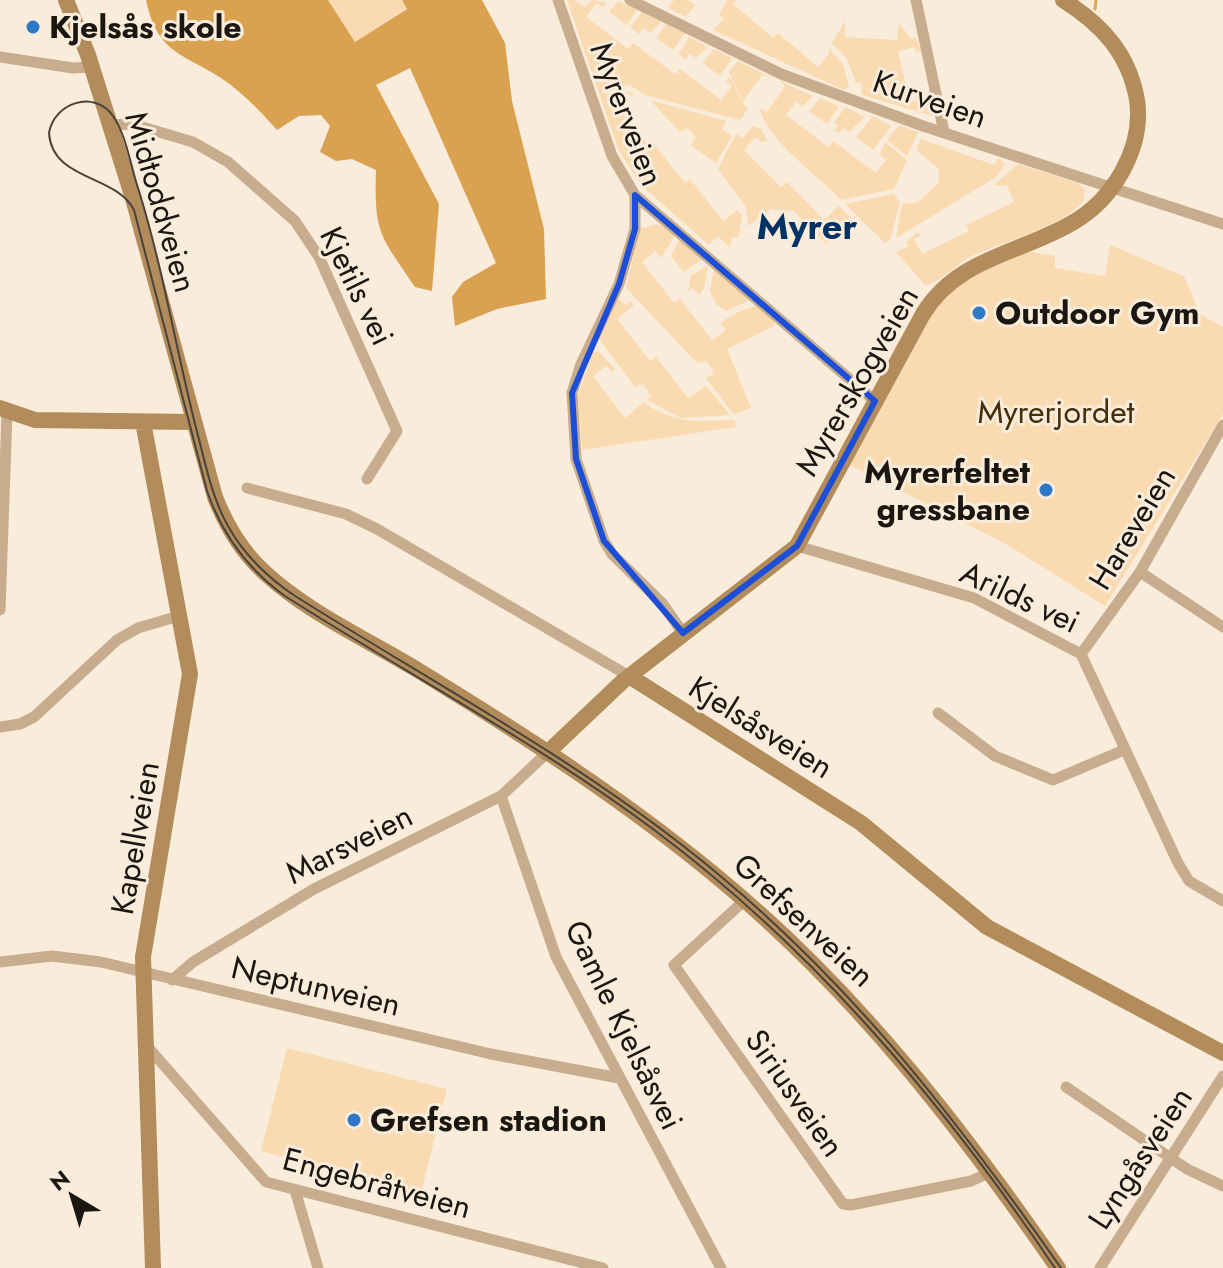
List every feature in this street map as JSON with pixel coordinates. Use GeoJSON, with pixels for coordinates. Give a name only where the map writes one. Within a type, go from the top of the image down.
{"type":"FeatureCollection","features":[{"type":"Feature","properties":{"kind":"street","name":"Midtoddveien"},"geometry":{"type":"LineString","coordinates":[[66,0],[110,125],[192,422]]}},
{"type":"Feature","properties":{"kind":"street","name":"Myrerveien"},"geometry":{"type":"LineString","coordinates":[[558,0],[612,156],[635,195],[635,229],[619,284],[581,364],[572,393],[573,444],[604,541],[612,554],[662,603],[683,633]]}},
{"type":"Feature","properties":{"kind":"street","name":"Kurveien"},"geometry":{"type":"LineString","coordinates":[[630,0],[781,74],[944,132],[1223,224]]}},
{"type":"Feature","properties":{"kind":"street"},"geometry":{"type":"LineString","coordinates":[[916,0],[944,132]]}},
{"type":"Feature","properties":{"kind":"street","name":"Myrerskogveien"},"geometry":{"type":"LineString","coordinates":[[547,753],[629,676],[797,546],[933,297],[973,265],[1070,225],[1085,215],[1126,165],[1137,132],[1134,86],[1107,33],[1063,0]]}},
{"type":"Feature","properties":{"kind":"street"},"geometry":{"type":"LineString","coordinates":[[0,57],[73,68],[90,67]]}},
{"type":"Feature","properties":{"kind":"street","name":"Kjetils vei"},"geometry":{"type":"LineString","coordinates":[[110,125],[132,124],[193,142],[228,162],[295,221],[319,257],[397,431],[367,479]]}},
{"type":"Feature","properties":{"kind":"street"},"geometry":{"type":"LineString","coordinates":[[635,195],[875,401]]}},
{"type":"Feature","properties":{"kind":"street"},"geometry":{"type":"LineString","coordinates":[[0,610],[3,410],[35,420],[192,422]]}},
{"type":"Feature","properties":{"kind":"street","name":"Kapellveien"},"geometry":{"type":"LineString","coordinates":[[143,422],[190,685],[145,944],[153,1268]]}},
{"type":"Feature","properties":{"kind":"street","name":"Grefsenveien"},"geometry":{"type":"LineString","coordinates":[[192,422],[192,447],[209,511],[227,544],[249,573],[314,620],[414,679],[441,688],[547,753],[640,816],[745,900],[865,1017],[944,1108],[1058,1268]]}},
{"type":"Feature","properties":{"kind":"street","name":"Hareveien"},"geometry":{"type":"LineString","coordinates":[[1081,654],[1140,572],[1223,425]]}},
{"type":"Feature","properties":{"kind":"street","name":"Kjelsåsveien"},"geometry":{"type":"LineString","coordinates":[[247,488],[346,514],[377,529],[629,676],[861,823],[987,927],[1223,1053]]}},
{"type":"Feature","properties":{"kind":"street","name":"Arilds vei"},"geometry":{"type":"LineString","coordinates":[[797,546],[974,598],[1081,654],[1124,750],[1189,881],[1223,901]]}},
{"type":"Feature","properties":{"kind":"street"},"geometry":{"type":"LineString","coordinates":[[1140,572],[1223,627]]}},
{"type":"Feature","properties":{"kind":"street"},"geometry":{"type":"LineString","coordinates":[[0,727],[20,724],[42,712],[129,632],[179,616]]}},
{"type":"Feature","properties":{"kind":"street"},"geometry":{"type":"LineString","coordinates":[[938,713],[995,756],[1053,780],[1124,750]]}},
{"type":"Feature","properties":{"kind":"street","name":"Marsveien"},"geometry":{"type":"LineString","coordinates":[[172,980],[193,962],[314,889],[501,796],[547,753]]}},
{"type":"Feature","properties":{"kind":"street","name":"Gamle Kjelsåsvei"},"geometry":{"type":"LineString","coordinates":[[501,796],[556,957],[721,1268]]}},
{"type":"Feature","properties":{"kind":"street","name":"Siriusveien"},"geometry":{"type":"LineString","coordinates":[[745,900],[674,965],[843,1204],[971,1181],[991,1172]]}},
{"type":"Feature","properties":{"kind":"street","name":"Neptunveien"},"geometry":{"type":"LineString","coordinates":[[0,962],[52,956],[144,972],[491,1054],[619,1078]]}},
{"type":"Feature","properties":{"kind":"street","name":"Engebråtveien"},"geometry":{"type":"LineString","coordinates":[[147,1046],[266,1182],[603,1268]]}},
{"type":"Feature","properties":{"kind":"street","name":"Lyngåsveien"},"geometry":{"type":"LineString","coordinates":[[1100,1268],[1223,1076]]}},
{"type":"Feature","properties":{"kind":"street"},"geometry":{"type":"LineString","coordinates":[[1066,1087],[1198,1175],[1223,1186]]}},
{"type":"Feature","properties":{"kind":"street"},"geometry":{"type":"LineString","coordinates":[[295,1190],[318,1268]]}},
{"type":"Feature","properties":{"kind":"highlighted area"},"geometry":{"type":"Polygon","coordinates":[[[635,195],[875,401],[797,546],[683,633],[604,541],[576,459],[572,393],[619,284],[635,229],[635,195]]]}},
{"type":"Feature","properties":{"kind":"green space"},"geometry":{"type":"Polygon","coordinates":[[[328,0],[402,0],[407,8],[355,42],[328,0]]]}},
{"type":"Feature","properties":{"kind":"green space"},"geometry":{"type":"Polygon","coordinates":[[[567,0],[575,0],[585,7],[592,0],[606,3],[603,7],[596,3],[586,17],[628,49],[633,43],[675,74],[680,69],[721,100],[732,86],[726,81],[729,77],[732,81],[748,109],[740,120],[645,95],[630,85],[600,92],[634,93],[632,97],[628,93],[615,104],[648,145],[652,142],[685,183],[690,179],[723,221],[737,210],[742,215],[739,237],[733,237],[729,247],[718,236],[709,245],[642,186],[619,151],[567,0]]]}},
{"type":"Feature","properties":{"kind":"green space"},"geometry":{"type":"Polygon","coordinates":[[[674,0],[688,0],[695,5],[686,17],[668,8],[674,0]]]}},
{"type":"Feature","properties":{"kind":"green space"},"geometry":{"type":"Polygon","coordinates":[[[727,0],[736,0],[733,4],[773,38],[778,33],[818,67],[829,54],[829,48],[843,64],[849,87],[844,90],[713,30],[724,19],[719,15],[727,0]]]}},
{"type":"Feature","properties":{"kind":"green space"},"geometry":{"type":"Polygon","coordinates":[[[618,1],[637,10],[627,25],[609,12],[618,1]]]}},
{"type":"Feature","properties":{"kind":"green space"},"geometry":{"type":"Polygon","coordinates":[[[642,12],[661,22],[650,33],[643,28],[639,34],[630,27],[642,12]]]}},
{"type":"Feature","properties":{"kind":"green space"},"geometry":{"type":"Polygon","coordinates":[[[845,21],[845,37],[897,40],[899,23],[912,40],[915,37],[922,51],[916,52],[914,47],[898,51],[910,102],[926,99],[930,87],[933,116],[862,95],[861,82],[856,83],[847,59],[832,43],[845,21]]]}},
{"type":"Feature","properties":{"kind":"green space"},"geometry":{"type":"Polygon","coordinates":[[[666,24],[685,33],[673,50],[656,38],[666,24]]]}},
{"type":"Feature","properties":{"kind":"green space"},"geometry":{"type":"Polygon","coordinates":[[[689,37],[708,47],[696,58],[690,54],[685,59],[679,54],[689,37]]]}},
{"type":"Feature","properties":{"kind":"green space"},"geometry":{"type":"Polygon","coordinates":[[[714,49],[732,58],[720,76],[703,63],[714,49]]]}},
{"type":"Feature","properties":{"kind":"green space"},"geometry":{"type":"Polygon","coordinates":[[[738,61],[770,77],[762,75],[743,101],[729,72],[738,61]]]}},
{"type":"Feature","properties":{"kind":"green space"},"geometry":{"type":"Polygon","coordinates":[[[780,81],[813,96],[803,106],[796,102],[786,115],[828,147],[833,141],[876,173],[886,160],[880,155],[885,142],[907,160],[894,189],[841,200],[794,157],[772,133],[760,109],[767,112],[785,86],[780,81]]]}},
{"type":"Feature","properties":{"kind":"green space"},"geometry":{"type":"Polygon","coordinates":[[[820,98],[839,106],[827,124],[809,111],[820,98]]]}},
{"type":"Feature","properties":{"kind":"green space"},"geometry":{"type":"Polygon","coordinates":[[[650,100],[726,121],[722,130],[732,136],[716,163],[690,145],[696,138],[688,128],[680,132],[650,100]]]}},
{"type":"Feature","properties":{"kind":"green space"},"geometry":{"type":"Polygon","coordinates":[[[846,107],[865,117],[849,132],[843,128],[839,133],[834,130],[838,125],[834,122],[846,107]]]}},
{"type":"Feature","properties":{"kind":"green space"},"geometry":{"type":"Polygon","coordinates":[[[873,116],[891,126],[873,150],[856,137],[873,116]]]}},
{"type":"Feature","properties":{"kind":"green space"},"geometry":{"type":"Polygon","coordinates":[[[899,125],[918,132],[907,156],[887,140],[899,125]]]}},
{"type":"Feature","properties":{"kind":"green space"},"geometry":{"type":"Polygon","coordinates":[[[752,126],[761,129],[768,141],[761,142],[756,137],[744,150],[781,187],[787,182],[824,220],[839,206],[849,216],[849,220],[826,244],[794,211],[771,209],[748,226],[746,207],[718,169],[736,134],[743,138],[752,126]]]}},
{"type":"Feature","properties":{"kind":"green space"},"geometry":{"type":"Polygon","coordinates":[[[921,139],[994,165],[998,158],[1005,164],[996,177],[896,238],[902,204],[918,202],[939,183],[939,169],[916,150],[921,139]]]}},
{"type":"Feature","properties":{"kind":"green space"},"geometry":{"type":"Polygon","coordinates":[[[1018,164],[1078,183],[1085,190],[1083,201],[1062,218],[972,256],[937,281],[925,285],[896,252],[909,246],[906,242],[918,232],[921,236],[914,239],[922,254],[969,231],[966,225],[1014,202],[1007,186],[994,185],[1018,164]]]}},
{"type":"Feature","properties":{"kind":"green space"},"geometry":{"type":"Polygon","coordinates":[[[894,194],[900,203],[890,240],[885,243],[845,204],[894,194]]]}},
{"type":"Feature","properties":{"kind":"green space"},"geometry":{"type":"Polygon","coordinates":[[[656,224],[668,227],[674,237],[661,258],[655,251],[642,262],[674,303],[680,299],[712,340],[726,330],[721,324],[724,321],[748,308],[758,306],[774,322],[774,326],[727,349],[751,408],[735,414],[731,411],[706,378],[714,374],[707,361],[697,363],[626,288],[640,229],[656,224]]]}},
{"type":"Feature","properties":{"kind":"green space"},"geometry":{"type":"Polygon","coordinates":[[[680,238],[703,258],[684,272],[671,256],[680,238]]]}},
{"type":"Feature","properties":{"kind":"green space","name":"Myrerjordet"},"geometry":{"type":"Polygon","coordinates":[[[1110,245],[1184,276],[1200,314],[1223,327],[1223,414],[1105,606],[1006,544],[850,465],[939,301],[965,278],[1025,251],[1055,256],[1055,268],[1105,276],[1110,245]]]}},
{"type":"Feature","properties":{"kind":"green space"},"geometry":{"type":"Polygon","coordinates":[[[708,265],[704,288],[699,295],[693,288],[688,292],[691,276],[708,265]]]}},
{"type":"Feature","properties":{"kind":"green space"},"geometry":{"type":"Polygon","coordinates":[[[714,269],[750,300],[726,311],[716,304],[710,291],[714,269]]]}},
{"type":"Feature","properties":{"kind":"green space"},"geometry":{"type":"Polygon","coordinates":[[[618,298],[625,305],[630,301],[634,305],[617,319],[650,361],[656,357],[688,398],[706,386],[730,415],[681,418],[647,400],[651,396],[643,384],[635,387],[599,339],[618,298]]]}},
{"type":"Feature","properties":{"kind":"green space"},"geometry":{"type":"Polygon","coordinates":[[[598,351],[615,369],[612,372],[606,366],[593,376],[625,418],[644,402],[676,418],[735,420],[736,427],[582,450],[578,397],[592,353],[598,351]]]}},
{"type":"Feature","properties":{"kind":"green space","name":"Grefsen stadion"},"geometry":{"type":"Polygon","coordinates":[[[287,1048],[447,1089],[421,1193],[261,1151],[287,1048]]]}},
{"type":"Feature","properties":{"kind":"shaded area"},"geometry":{"type":"Polygon","coordinates":[[[146,0],[328,0],[355,42],[407,9],[402,0],[482,0],[505,43],[512,101],[544,229],[546,299],[497,309],[455,326],[452,297],[463,282],[496,263],[410,68],[376,85],[439,204],[432,291],[415,287],[387,244],[376,208],[376,170],[352,159],[336,161],[320,152],[330,126],[321,115],[299,116],[277,130],[229,84],[173,50],[157,31],[146,0]]]}},
{"type":"Feature","properties":{"kind":"waterway"},"geometry":{"type":"LineString","coordinates":[[1095,9],[1096,0]]}},
{"type":"Feature","properties":{"kind":"tram line"},"geometry":{"type":"LineString","coordinates":[[1055,1268],[1012,1206],[921,1088],[822,977],[768,925],[712,876],[609,797],[285,596],[271,586],[237,550],[220,522],[207,491],[134,210],[114,190],[72,169],[53,149],[49,133],[52,123],[66,107],[76,103],[96,103],[113,116],[122,133],[155,250],[209,478],[222,515],[249,556],[295,596],[589,778],[682,845],[739,892],[792,940],[888,1042],[976,1151],[1061,1268]]}},
{"type":"Feature","properties":{"kind":"place","name":"Kjelsås skole"},"geometry":{"type":"Point","coordinates":[33,27]}},
{"type":"Feature","properties":{"kind":"place","name":"Outdoor Gym"},"geometry":{"type":"Point","coordinates":[979,313]}},
{"type":"Feature","properties":{"kind":"place","name":"Myrerfeltet gressbane"},"geometry":{"type":"Point","coordinates":[1046,490]}},
{"type":"Feature","properties":{"kind":"place","name":"Grefsen stadion"},"geometry":{"type":"Point","coordinates":[354,1120]}},
{"type":"Feature","properties":{"kind":"district","name":"Myrer"},"geometry":{"type":"Point","coordinates":[807,226]}}]}
